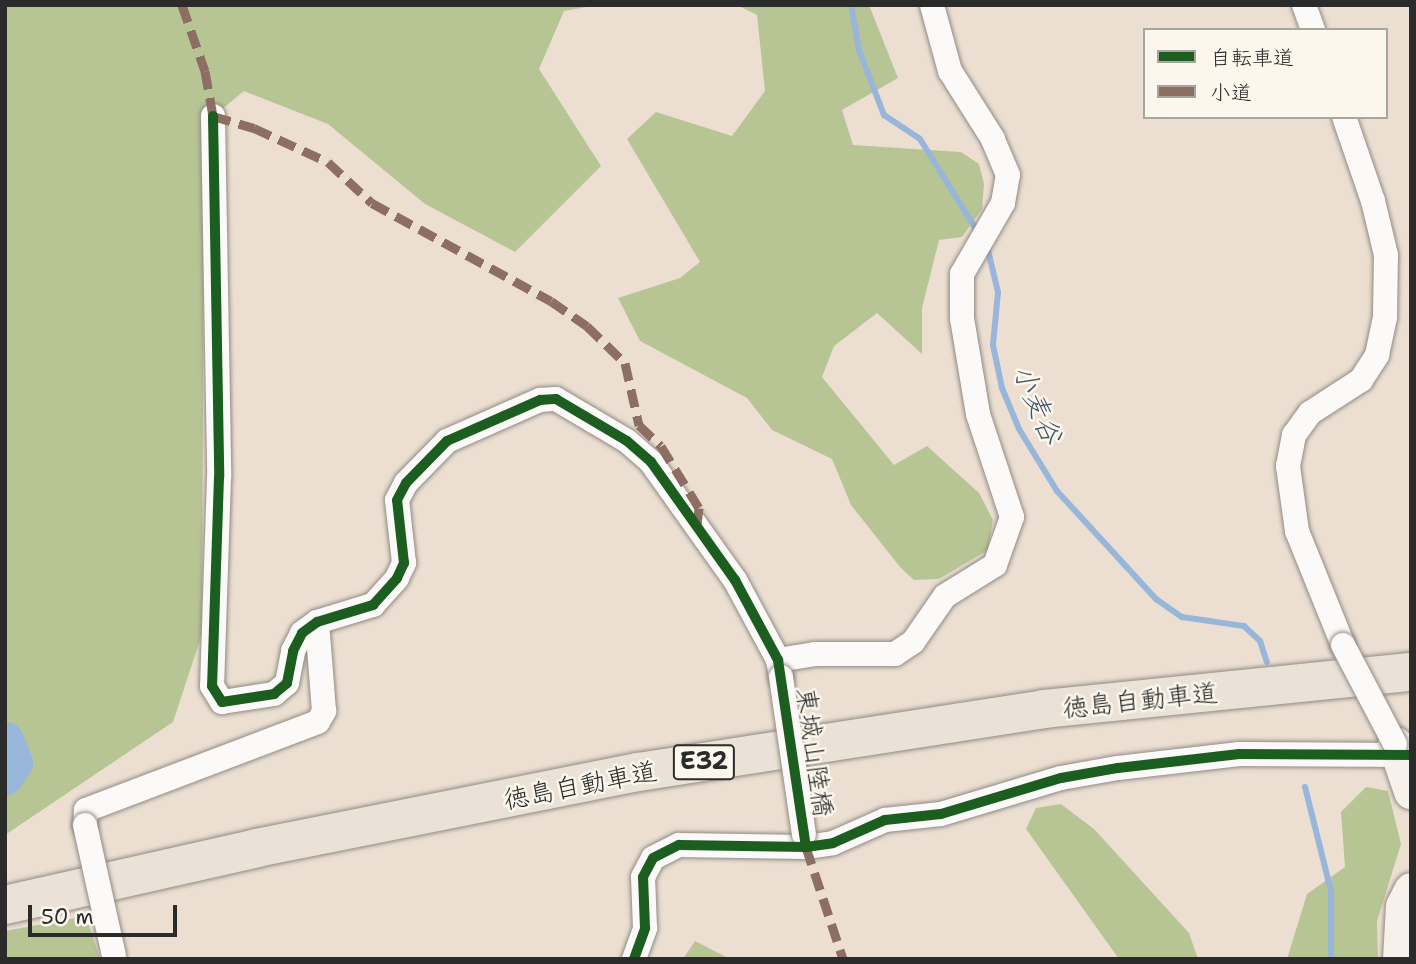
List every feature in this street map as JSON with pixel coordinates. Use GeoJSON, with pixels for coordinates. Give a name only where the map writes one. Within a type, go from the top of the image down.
{"type":"FeatureCollection","features":[{"type":"Feature","properties":{"kind":"highway","name":"徳島自動車道"},"geometry":{"type":"LineString","coordinates":[[5,905],[257,848],[638,772],[1044,709],[1411,672]]}},
{"type":"Feature","properties":{"kind":"street"},"geometry":{"type":"LineString","coordinates":[[779,668],[815,654],[895,654],[913,642],[944,596],[995,565],[1012,516],[978,414],[962,318],[962,274],[1003,203],[1008,175],[993,139],[950,71],[932,5]]}},
{"type":"Feature","properties":{"kind":"street"},"geometry":{"type":"LineString","coordinates":[[1304,5],[1312,28]]}},
{"type":"Feature","properties":{"kind":"street"},"geometry":{"type":"LineString","coordinates":[[213,116],[219,477],[212,687],[222,702],[274,694],[287,683],[293,650],[302,634],[317,622]]}},
{"type":"Feature","properties":{"kind":"street"},"geometry":{"type":"LineString","coordinates":[[1345,119],[1386,255],[1385,317],[1377,355],[1361,380],[1310,413],[1294,435],[1288,466],[1297,531],[1343,646],[1402,752],[1411,791]]}},
{"type":"Feature","properties":{"kind":"street","name":"東城山陸橋"},"geometry":{"type":"LineString","coordinates":[[317,622],[373,605],[397,578],[404,563],[397,500],[407,483],[447,441],[540,400],[555,399],[627,441],[651,462],[735,580],[779,668],[805,841]]}},
{"type":"Feature","properties":{"kind":"street"},"geometry":{"type":"LineString","coordinates":[[114,957],[85,825],[86,810],[318,722],[324,711],[317,622]]}},
{"type":"Feature","properties":{"kind":"street"},"geometry":{"type":"LineString","coordinates":[[634,959],[645,928],[643,877],[653,858],[679,845],[805,841],[833,843],[885,820],[941,814],[1061,778],[1118,768],[1239,754],[1402,752]]}},
{"type":"Feature","properties":{"kind":"street"},"geometry":{"type":"LineString","coordinates":[[1400,959],[1404,906],[1411,890]]}},
{"type":"Feature","properties":{"kind":"green space"},"geometry":{"type":"Polygon","coordinates":[[[5,5],[598,5],[564,11],[539,69],[601,166],[515,252],[425,204],[328,124],[244,91],[204,124],[202,634],[173,722],[5,835],[5,5]]]}},
{"type":"Feature","properties":{"kind":"green space"},"geometry":{"type":"Polygon","coordinates":[[[737,5],[869,5],[898,78],[842,110],[853,145],[961,152],[979,164],[984,184],[982,209],[962,237],[939,240],[922,308],[922,354],[877,313],[834,346],[822,377],[894,465],[927,446],[979,493],[993,520],[988,550],[939,579],[914,580],[900,567],[851,505],[832,459],[772,430],[747,398],[640,341],[618,298],[680,278],[700,262],[627,139],[656,112],[732,136],[765,91],[757,15],[737,5]]]}},
{"type":"Feature","properties":{"kind":"green space"},"geometry":{"type":"Polygon","coordinates":[[[1366,787],[1388,791],[1401,844],[1377,921],[1378,959],[1287,959],[1307,894],[1345,867],[1341,812],[1366,787]]]}},
{"type":"Feature","properties":{"kind":"green space"},"geometry":{"type":"Polygon","coordinates":[[[1061,804],[1094,829],[1189,933],[1198,959],[1119,959],[1026,829],[1036,808],[1061,804]]]}},
{"type":"Feature","properties":{"kind":"green space"},"geometry":{"type":"Polygon","coordinates":[[[86,916],[100,959],[5,959],[5,931],[86,916]]]}},
{"type":"Feature","properties":{"kind":"green space"},"geometry":{"type":"Polygon","coordinates":[[[695,941],[730,959],[683,959],[695,941]]]}},
{"type":"Feature","properties":{"kind":"waterway","name":"小麦谷"},"geometry":{"type":"LineString","coordinates":[[851,5],[859,50],[884,115],[920,139],[979,234]]}},
{"type":"Feature","properties":{"kind":"waterway","name":"小麦谷"},"geometry":{"type":"LineString","coordinates":[[987,246],[998,292],[993,345],[1002,388],[1019,429],[1057,491],[1156,599],[1182,617],[1244,626],[1260,641],[1267,662]]}},
{"type":"Feature","properties":{"kind":"waterway"},"geometry":{"type":"LineString","coordinates":[[5,740],[14,762],[5,776]]}},
{"type":"Feature","properties":{"kind":"waterway","name":"小麦谷"},"geometry":{"type":"LineString","coordinates":[[1305,787],[1331,891],[1331,959]]}},
{"type":"Feature","properties":{"kind":"marked path"},"geometry":{"type":"LineString","coordinates":[[182,5],[205,71],[213,116],[254,128],[328,162],[372,203],[551,301],[587,326],[625,363],[639,425],[661,446],[699,508],[697,524]]}},
{"type":"Feature","properties":{"kind":"marked path"},"geometry":{"type":"LineString","coordinates":[[806,847],[843,959]]}},
{"type":"Feature","properties":{"kind":"cycle path"},"geometry":{"type":"LineString","coordinates":[[213,116],[219,477],[212,686],[222,702],[274,694],[287,683],[293,651],[302,633],[317,622],[373,605],[397,578],[404,563],[397,500],[406,483],[447,441],[540,400],[556,399],[627,441],[651,462],[735,580],[778,660],[806,847]]}},
{"type":"Feature","properties":{"kind":"cycle path"},"geometry":{"type":"LineString","coordinates":[[634,959],[645,928],[643,877],[653,858],[679,845],[806,847],[833,843],[885,820],[941,814],[1061,778],[1118,768],[1239,754],[1411,755]]}}]}
